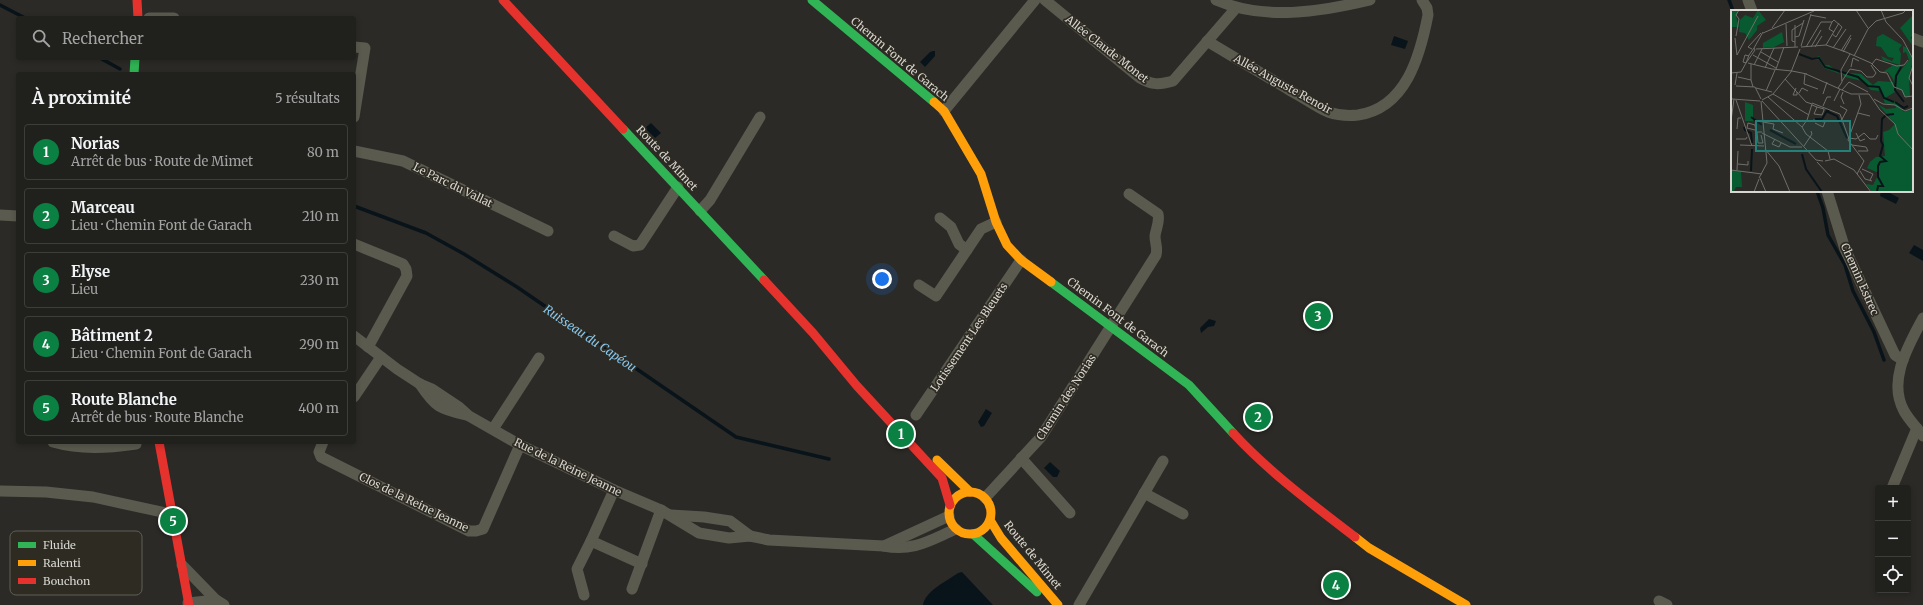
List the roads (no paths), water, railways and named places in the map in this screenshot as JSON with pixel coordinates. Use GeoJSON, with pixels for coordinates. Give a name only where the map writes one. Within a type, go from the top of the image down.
{"type":"FeatureCollection","features":[{"type":"Feature","properties":{"kind":"street"},"geometry":{"type":"LineString","coordinates":[[137,0],[138,16]]}},
{"type":"Feature","properties":{"kind":"street","name":"Route de Mimet"},"geometry":{"type":"LineString","coordinates":[[504,0],[575,79],[678,187],[813,333],[857,386],[942,478],[956,529],[973,534],[990,548],[1010,570],[1039,594],[1048,605]]}},
{"type":"Feature","properties":{"kind":"street","name":"Chemin Font de Garach"},"geometry":{"type":"LineString","coordinates":[[812,0],[944,112],[981,174],[996,222],[1007,245],[1021,260],[1189,384],[1255,457],[1276,476],[1369,548],[1466,605]]}},
{"type":"Feature","properties":{"kind":"street"},"geometry":{"type":"LineString","coordinates":[[944,112],[1035,0]]}},
{"type":"Feature","properties":{"kind":"street","name":"Allée Claude Monet"},"geometry":{"type":"LineString","coordinates":[[1045,0],[1140,78],[1152,84],[1163,84],[1172,81],[1236,8]]}},
{"type":"Feature","properties":{"kind":"street"},"geometry":{"type":"LineString","coordinates":[[1216,0],[1236,8],[1263,12],[1331,9],[1370,0]]}},
{"type":"Feature","properties":{"kind":"street","name":"Allée Auguste Renoir"},"geometry":{"type":"LineString","coordinates":[[1207,41],[1328,112],[1353,115],[1368,113],[1384,106],[1397,96],[1407,82],[1428,16],[1428,8],[1422,0]]}},
{"type":"Feature","properties":{"kind":"street"},"geometry":{"type":"LineString","coordinates":[[1748,0],[1752,10]]}},
{"type":"Feature","properties":{"kind":"street"},"geometry":{"type":"LineString","coordinates":[[1913,38],[1923,42]]}},
{"type":"Feature","properties":{"kind":"street"},"geometry":{"type":"LineString","coordinates":[[356,47],[365,48],[356,104]]}},
{"type":"Feature","properties":{"kind":"street"},"geometry":{"type":"LineString","coordinates":[[134,72],[135,60]]}},
{"type":"Feature","properties":{"kind":"street"},"geometry":{"type":"LineString","coordinates":[[700,211],[710,200],[760,117]]}},
{"type":"Feature","properties":{"kind":"street","name":"Le Parc du Vallat"},"geometry":{"type":"LineString","coordinates":[[356,151],[403,161],[548,231]]}},
{"type":"Feature","properties":{"kind":"street"},"geometry":{"type":"LineString","coordinates":[[614,236],[633,246],[640,245],[678,187]]}},
{"type":"Feature","properties":{"kind":"street","name":"Chemin Estrec"},"geometry":{"type":"LineString","coordinates":[[1827,192],[1845,249],[1895,355],[1903,360]]}},
{"type":"Feature","properties":{"kind":"street","name":"Chemin des Norias"},"geometry":{"type":"LineString","coordinates":[[985,498],[1041,437],[1111,327],[1157,250],[1155,236],[1159,223],[1158,214],[1129,194]]}},
{"type":"Feature","properties":{"kind":"street"},"geometry":{"type":"LineString","coordinates":[[0,215],[16,216]]}},
{"type":"Feature","properties":{"kind":"street"},"geometry":{"type":"LineString","coordinates":[[940,218],[951,227],[960,244],[967,250]]}},
{"type":"Feature","properties":{"kind":"street"},"geometry":{"type":"LineString","coordinates":[[919,285],[936,296],[981,229],[996,222]]}},
{"type":"Feature","properties":{"kind":"street"},"geometry":{"type":"LineString","coordinates":[[356,245],[403,264],[406,269],[407,276],[368,346]]}},
{"type":"Feature","properties":{"kind":"street","name":"Lotissement Les Bleuets"},"geometry":{"type":"LineString","coordinates":[[916,415],[1021,260]]}},
{"type":"Feature","properties":{"kind":"street"},"geometry":{"type":"LineString","coordinates":[[1894,485],[1920,432],[1903,410],[1898,389],[1898,374],[1903,360],[1920,331],[1923,318]]}},
{"type":"Feature","properties":{"kind":"street","name":"Route de Mimet"},"geometry":{"type":"LineString","coordinates":[[813,333],[845,362],[884,406],[949,472],[970,492],[985,498],[990,508],[990,520],[1000,538],[1058,605]]}},
{"type":"Feature","properties":{"kind":"street","name":"Rue de la Reine Jeanne"},"geometry":{"type":"LineString","coordinates":[[356,337],[420,384],[432,403],[443,409],[469,416],[520,445],[614,490],[665,512],[699,533],[729,538],[750,536],[769,540],[884,546],[899,549],[915,547],[956,529]]}},
{"type":"Feature","properties":{"kind":"street"},"geometry":{"type":"LineString","coordinates":[[356,394],[381,357]]}},
{"type":"Feature","properties":{"kind":"street"},"geometry":{"type":"LineString","coordinates":[[493,429],[539,358]]}},
{"type":"Feature","properties":{"kind":"street"},"geometry":{"type":"LineString","coordinates":[[60,444],[67,446],[105,449],[136,444]]}},
{"type":"Feature","properties":{"kind":"street"},"geometry":{"type":"LineString","coordinates":[[159,444],[188,604],[220,603]]}},
{"type":"Feature","properties":{"kind":"street","name":"Clos de la Reine Jeanne"},"geometry":{"type":"LineString","coordinates":[[322,444],[319,452],[321,457],[469,531],[482,529],[520,445]]}},
{"type":"Feature","properties":{"kind":"street"},"geometry":{"type":"LineString","coordinates":[[1021,458],[1070,513]]}},
{"type":"Feature","properties":{"kind":"street"},"geometry":{"type":"LineString","coordinates":[[1079,605],[1163,461]]}},
{"type":"Feature","properties":{"kind":"street"},"geometry":{"type":"LineString","coordinates":[[584,595],[577,569],[591,542],[614,490]]}},
{"type":"Feature","properties":{"kind":"street"},"geometry":{"type":"LineString","coordinates":[[0,491],[46,492],[93,497],[172,514]]}},
{"type":"Feature","properties":{"kind":"street"},"geometry":{"type":"LineString","coordinates":[[950,510],[958,495],[970,492]]}},
{"type":"Feature","properties":{"kind":"street"},"geometry":{"type":"LineString","coordinates":[[1144,493],[1183,514]]}},
{"type":"Feature","properties":{"kind":"street","name":"Rue de la Reine Jeanne"},"geometry":{"type":"LineString","coordinates":[[884,546],[950,510]]}},
{"type":"Feature","properties":{"kind":"street"},"geometry":{"type":"LineString","coordinates":[[632,589],[665,512]]}},
{"type":"Feature","properties":{"kind":"street","name":"Rue de la Reine Jeanne"},"geometry":{"type":"LineString","coordinates":[[665,512],[704,516],[730,521],[750,536]]}},
{"type":"Feature","properties":{"kind":"street"},"geometry":{"type":"LineString","coordinates":[[699,533],[704,516]]}},
{"type":"Feature","properties":{"kind":"street","name":"Route de Mimet"},"geometry":{"type":"LineString","coordinates":[[973,534],[983,529],[990,520]]}},
{"type":"Feature","properties":{"kind":"street"},"geometry":{"type":"LineString","coordinates":[[591,542],[642,564]]}},
{"type":"Feature","properties":{"kind":"street"},"geometry":{"type":"LineString","coordinates":[[181,564],[220,603]]}},
{"type":"Feature","properties":{"kind":"waterway"},"geometry":{"type":"LineString","coordinates":[[1729,0],[1733,10]]}},
{"type":"Feature","properties":{"kind":"waterway","name":"Ruisseau du Capéou"},"geometry":{"type":"LineString","coordinates":[[0,5],[21,16]]}},
{"type":"Feature","properties":{"kind":"waterway","name":"Ruisseau du Capéou"},"geometry":{"type":"LineString","coordinates":[[104,60],[120,69]]}},
{"type":"Feature","properties":{"kind":"waterway"},"geometry":{"type":"LineString","coordinates":[[1817,192],[1823,208],[1828,235],[1845,265],[1853,291],[1874,332],[1884,360]]}},
{"type":"Feature","properties":{"kind":"waterway","name":"Ruisseau du Capéou"},"geometry":{"type":"LineString","coordinates":[[356,207],[426,233],[464,254],[517,287],[736,437],[829,459]]}},
{"type":"Feature","properties":{"kind":"place","name":"Elyse"},"geometry":{"type":"Point","coordinates":[1318,316]}},
{"type":"Feature","properties":{"kind":"place","name":"Marceau"},"geometry":{"type":"Point","coordinates":[1258,417]}},
{"type":"Feature","properties":{"kind":"place","name":"Norias"},"geometry":{"type":"Point","coordinates":[901,434]}},
{"type":"Feature","properties":{"kind":"place","name":"Route Blanche"},"geometry":{"type":"Point","coordinates":[173,521]}},
{"type":"Feature","properties":{"kind":"place","name":"Bâtiment 2"},"geometry":{"type":"Point","coordinates":[1336,585]}}]}
